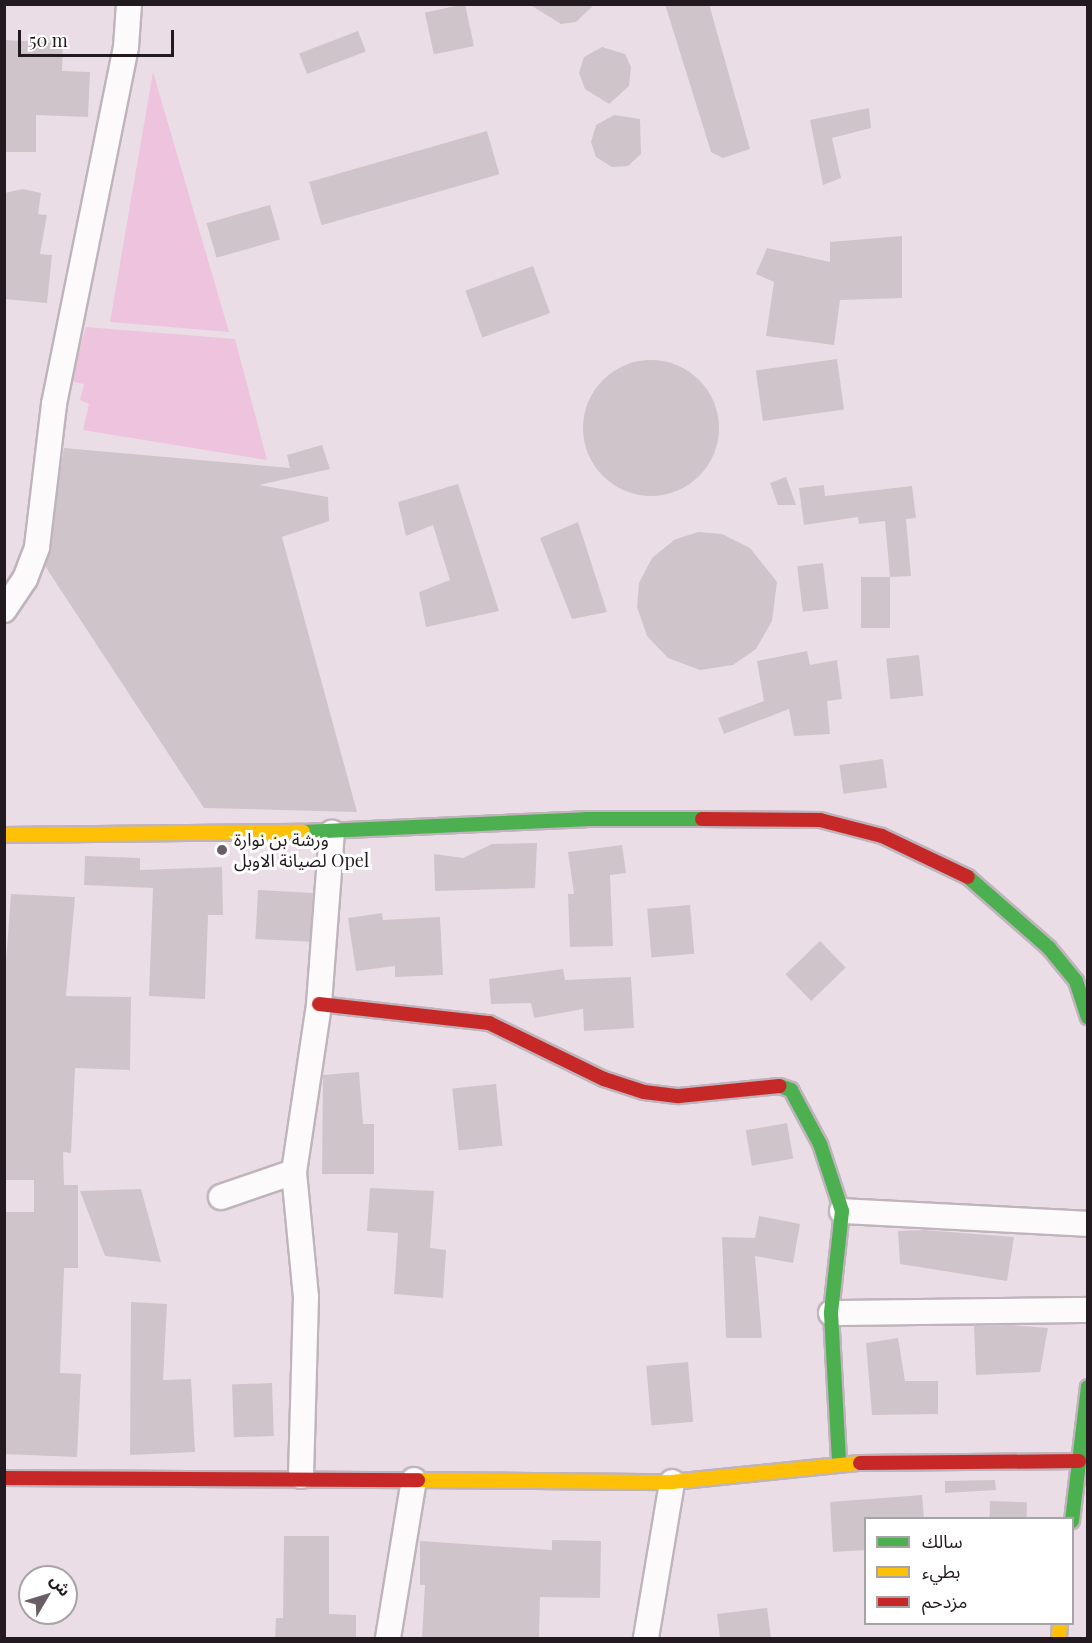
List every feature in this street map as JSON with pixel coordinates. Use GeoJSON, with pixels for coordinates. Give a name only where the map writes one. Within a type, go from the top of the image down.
{"type":"FeatureCollection","features":[{"type":"Feature","properties":{"kind":"street"},"geometry":{"type":"LineString","coordinates":[[4,610],[25,579],[37,547],[54,404],[126,47],[129,4]]}},
{"type":"Feature","properties":{"kind":"street"},"geometry":{"type":"LineString","coordinates":[[4,834],[332,832],[586,819],[820,820],[852,826],[929,856],[1003,901],[1076,981],[1088,1017]]}},
{"type":"Feature","properties":{"kind":"street"},"geometry":{"type":"LineString","coordinates":[[301,1476],[306,1297],[294,1172],[319,1004],[332,832]]}},
{"type":"Feature","properties":{"kind":"street"},"geometry":{"type":"LineString","coordinates":[[319,1004],[489,1023],[604,1079],[644,1092],[679,1096],[783,1086],[806,1113],[842,1211],[831,1313],[839,1463]]}},
{"type":"Feature","properties":{"kind":"street"},"geometry":{"type":"LineString","coordinates":[[221,1197],[294,1172]]}},
{"type":"Feature","properties":{"kind":"street"},"geometry":{"type":"LineString","coordinates":[[842,1211],[1088,1224]]}},
{"type":"Feature","properties":{"kind":"street"},"geometry":{"type":"LineString","coordinates":[[831,1313],[1088,1310]]}},
{"type":"Feature","properties":{"kind":"street"},"geometry":{"type":"LineString","coordinates":[[1072,1517],[1088,1387]]}},
{"type":"Feature","properties":{"kind":"street"},"geometry":{"type":"LineString","coordinates":[[4,1478],[301,1476],[414,1480],[672,1482],[839,1463],[1079,1461]]}},
{"type":"Feature","properties":{"kind":"street"},"geometry":{"type":"LineString","coordinates":[[388,1638],[414,1480]]}},
{"type":"Feature","properties":{"kind":"street"},"geometry":{"type":"LineString","coordinates":[[646,1638],[672,1482]]}},
{"type":"Feature","properties":{"kind":"shaded area"},"geometry":{"type":"Polygon","coordinates":[[[153,72],[229,332],[110,322],[153,72]]]}},
{"type":"Feature","properties":{"kind":"shaded area"},"geometry":{"type":"Polygon","coordinates":[[[86,327],[235,339],[267,460],[83,430],[89,404],[80,400],[84,384],[70,381],[86,327]]]}},
{"type":"Feature","properties":{"kind":"building"},"geometry":{"type":"Polygon","coordinates":[[[465,4],[474,46],[434,55],[425,13],[465,4]]]}},
{"type":"Feature","properties":{"kind":"building"},"geometry":{"type":"Polygon","coordinates":[[[529,4],[595,4],[576,22],[561,24],[529,4]]]}},
{"type":"Feature","properties":{"kind":"building"},"geometry":{"type":"Polygon","coordinates":[[[665,4],[709,4],[750,149],[723,158],[711,152],[665,4]]]}},
{"type":"Feature","properties":{"kind":"building"},"geometry":{"type":"Polygon","coordinates":[[[358,31],[366,52],[307,74],[299,54],[358,31]]]}},
{"type":"Feature","properties":{"kind":"building"},"geometry":{"type":"Polygon","coordinates":[[[4,40],[63,43],[62,71],[90,72],[88,117],[36,115],[36,152],[4,152],[4,40]]]}},
{"type":"Feature","properties":{"kind":"building"},"geometry":{"type":"Polygon","coordinates":[[[602,47],[625,54],[631,67],[629,86],[609,104],[585,89],[579,73],[584,57],[602,47]]]}},
{"type":"Feature","properties":{"kind":"building"},"geometry":{"type":"Polygon","coordinates":[[[869,108],[871,128],[832,138],[841,178],[823,185],[810,120],[869,108]]]}},
{"type":"Feature","properties":{"kind":"building"},"geometry":{"type":"Polygon","coordinates":[[[614,115],[640,119],[641,154],[628,166],[612,167],[596,157],[591,142],[596,125],[614,115]]]}},
{"type":"Feature","properties":{"kind":"building"},"geometry":{"type":"Polygon","coordinates":[[[487,131],[499,174],[322,225],[309,182],[487,131]]]}},
{"type":"Feature","properties":{"kind":"building"},"geometry":{"type":"Polygon","coordinates":[[[23,189],[41,193],[38,214],[47,215],[40,254],[52,255],[47,303],[4,299],[4,193],[23,189]]]}},
{"type":"Feature","properties":{"kind":"building"},"geometry":{"type":"Polygon","coordinates":[[[270,205],[280,240],[216,258],[207,223],[270,205]]]}},
{"type":"Feature","properties":{"kind":"building"},"geometry":{"type":"Polygon","coordinates":[[[902,236],[902,298],[840,300],[834,345],[766,336],[774,282],[756,274],[767,248],[830,262],[830,242],[902,236]]]}},
{"type":"Feature","properties":{"kind":"building"},"geometry":{"type":"Polygon","coordinates":[[[533,266],[550,313],[482,338],[465,291],[533,266]]]}},
{"type":"Feature","properties":{"kind":"building"},"geometry":{"type":"Polygon","coordinates":[[[837,359],[844,410],[763,421],[756,370],[837,359]]]}},
{"type":"Feature","properties":{"kind":"building"},"geometry":{"type":"Polygon","coordinates":[[[651,360],[677,365],[699,380],[714,402],[719,428],[714,454],[699,476],[677,491],[651,496],[625,491],[603,476],[588,454],[583,428],[588,402],[603,380],[625,365],[651,360]]]}},
{"type":"Feature","properties":{"kind":"building"},"geometry":{"type":"Polygon","coordinates":[[[322,445],[330,469],[259,485],[328,497],[329,521],[282,537],[357,812],[204,808],[45,566],[64,448],[290,468],[287,455],[322,445]]]}},
{"type":"Feature","properties":{"kind":"building"},"geometry":{"type":"Polygon","coordinates":[[[786,477],[796,505],[778,505],[770,483],[786,477]]]}},
{"type":"Feature","properties":{"kind":"building"},"geometry":{"type":"Polygon","coordinates":[[[458,484],[499,611],[426,627],[419,592],[450,580],[433,525],[406,536],[398,502],[458,484]]]}},
{"type":"Feature","properties":{"kind":"building"},"geometry":{"type":"Polygon","coordinates":[[[824,485],[825,496],[912,486],[916,518],[906,519],[911,576],[890,577],[885,521],[859,524],[858,517],[804,525],[799,488],[824,485]]]}},
{"type":"Feature","properties":{"kind":"building"},"geometry":{"type":"Polygon","coordinates":[[[578,522],[607,612],[572,619],[540,538],[578,522]]]}},
{"type":"Feature","properties":{"kind":"building"},"geometry":{"type":"Polygon","coordinates":[[[698,532],[722,534],[750,548],[777,582],[772,621],[756,649],[733,665],[700,670],[668,658],[647,636],[637,607],[639,583],[652,558],[674,540],[698,532]]]}},
{"type":"Feature","properties":{"kind":"building"},"geometry":{"type":"Polygon","coordinates":[[[823,563],[829,609],[803,612],[797,566],[823,563]]]}},
{"type":"Feature","properties":{"kind":"building"},"geometry":{"type":"Polygon","coordinates":[[[861,577],[890,577],[890,628],[861,628],[861,577]]]}},
{"type":"Feature","properties":{"kind":"building"},"geometry":{"type":"Polygon","coordinates":[[[807,651],[810,665],[837,660],[842,699],[827,701],[830,734],[794,736],[789,709],[724,734],[718,718],[764,701],[757,661],[807,651]]]}},
{"type":"Feature","properties":{"kind":"building"},"geometry":{"type":"Polygon","coordinates":[[[919,655],[923,696],[890,699],[886,658],[919,655]]]}},
{"type":"Feature","properties":{"kind":"building"},"geometry":{"type":"Polygon","coordinates":[[[883,759],[887,788],[843,794],[839,765],[883,759]]]}},
{"type":"Feature","properties":{"kind":"building"},"geometry":{"type":"Polygon","coordinates":[[[537,843],[535,888],[435,891],[434,854],[463,858],[492,844],[537,843]]]}},
{"type":"Feature","properties":{"kind":"building"},"geometry":{"type":"Polygon","coordinates":[[[622,845],[626,873],[610,875],[613,946],[570,947],[568,894],[574,894],[568,852],[622,845]]]}},
{"type":"Feature","properties":{"kind":"building"},"geometry":{"type":"Polygon","coordinates":[[[85,856],[140,858],[140,870],[222,867],[223,915],[208,915],[205,999],[149,996],[153,888],[84,885],[85,856]]]}},
{"type":"Feature","properties":{"kind":"building"},"geometry":{"type":"Polygon","coordinates":[[[258,890],[313,893],[310,942],[255,939],[258,890]]]}},
{"type":"Feature","properties":{"kind":"building"},"geometry":{"type":"Polygon","coordinates":[[[11,894],[75,897],[66,996],[131,997],[130,1070],[75,1068],[71,1153],[63,1152],[64,1185],[78,1185],[78,1268],[64,1268],[60,1373],[81,1374],[77,1457],[4,1454],[4,1212],[34,1212],[34,1180],[4,1180],[4,988],[11,894]]]}},
{"type":"Feature","properties":{"kind":"building"},"geometry":{"type":"Polygon","coordinates":[[[690,905],[694,954],[651,958],[647,909],[690,905]]]}},
{"type":"Feature","properties":{"kind":"building"},"geometry":{"type":"Polygon","coordinates":[[[382,913],[383,920],[440,917],[443,975],[395,977],[395,966],[356,971],[348,918],[382,913]]]}},
{"type":"Feature","properties":{"kind":"building"},"geometry":{"type":"Polygon","coordinates":[[[820,941],[846,968],[811,1001],[785,974],[820,941]]]}},
{"type":"Feature","properties":{"kind":"building"},"geometry":{"type":"Polygon","coordinates":[[[563,969],[565,980],[631,977],[634,1028],[584,1031],[583,1009],[534,1018],[531,1003],[491,1004],[489,979],[563,969]]]}},
{"type":"Feature","properties":{"kind":"building"},"geometry":{"type":"Polygon","coordinates":[[[359,1072],[363,1124],[374,1124],[374,1174],[322,1174],[323,1075],[359,1072]]]}},
{"type":"Feature","properties":{"kind":"building"},"geometry":{"type":"Polygon","coordinates":[[[496,1084],[502,1146],[459,1150],[452,1089],[496,1084]]]}},
{"type":"Feature","properties":{"kind":"building"},"geometry":{"type":"Polygon","coordinates":[[[787,1123],[793,1158],[752,1166],[746,1130],[787,1123]]]}},
{"type":"Feature","properties":{"kind":"building"},"geometry":{"type":"Polygon","coordinates":[[[370,1188],[434,1191],[430,1248],[446,1250],[443,1298],[394,1294],[398,1233],[367,1231],[370,1188]]]}},
{"type":"Feature","properties":{"kind":"building"},"geometry":{"type":"Polygon","coordinates":[[[141,1189],[161,1262],[105,1256],[80,1191],[141,1189]]]}},
{"type":"Feature","properties":{"kind":"building"},"geometry":{"type":"Polygon","coordinates":[[[759,1216],[800,1224],[793,1263],[755,1256],[762,1338],[726,1338],[722,1237],[755,1238],[759,1216]]]}},
{"type":"Feature","properties":{"kind":"building"},"geometry":{"type":"Polygon","coordinates":[[[924,1230],[1014,1237],[1007,1281],[900,1264],[898,1231],[924,1230]]]}},
{"type":"Feature","properties":{"kind":"building"},"geometry":{"type":"Polygon","coordinates":[[[131,1302],[167,1304],[163,1380],[191,1379],[195,1452],[130,1455],[131,1302]]]}},
{"type":"Feature","properties":{"kind":"building"},"geometry":{"type":"Polygon","coordinates":[[[1011,1325],[1048,1328],[1040,1372],[976,1375],[974,1326],[1011,1325]]]}},
{"type":"Feature","properties":{"kind":"building"},"geometry":{"type":"Polygon","coordinates":[[[898,1338],[905,1381],[938,1381],[938,1414],[872,1415],[866,1343],[898,1338]]]}},
{"type":"Feature","properties":{"kind":"building"},"geometry":{"type":"Polygon","coordinates":[[[688,1362],[693,1422],[651,1425],[646,1366],[688,1362]]]}},
{"type":"Feature","properties":{"kind":"building"},"geometry":{"type":"Polygon","coordinates":[[[272,1383],[274,1436],[234,1437],[232,1384],[272,1383]]]}},
{"type":"Feature","properties":{"kind":"building"},"geometry":{"type":"Polygon","coordinates":[[[995,1480],[996,1490],[945,1493],[945,1481],[995,1480]]]}},
{"type":"Feature","properties":{"kind":"building"},"geometry":{"type":"Polygon","coordinates":[[[922,1495],[924,1517],[864,1517],[864,1550],[833,1552],[830,1502],[922,1495]]]}},
{"type":"Feature","properties":{"kind":"building"},"geometry":{"type":"Polygon","coordinates":[[[990,1501],[1027,1502],[1026,1517],[989,1517],[990,1501]]]}},
{"type":"Feature","properties":{"kind":"building"},"geometry":{"type":"Polygon","coordinates":[[[284,1536],[329,1536],[329,1614],[356,1615],[356,1638],[275,1638],[276,1618],[283,1618],[284,1536]]]}},
{"type":"Feature","properties":{"kind":"building"},"geometry":{"type":"Polygon","coordinates":[[[552,1540],[601,1541],[600,1598],[540,1597],[539,1638],[422,1638],[425,1585],[420,1585],[420,1541],[552,1550],[552,1540]]]}},
{"type":"Feature","properties":{"kind":"building"},"geometry":{"type":"Polygon","coordinates":[[[767,1608],[771,1638],[720,1638],[717,1614],[767,1608]]]}},
{"type":"Feature","properties":{"kind":"traffic: fast"},"geometry":{"type":"LineString","coordinates":[[303,832],[586,819],[702,819]]}},
{"type":"Feature","properties":{"kind":"traffic: fast"},"geometry":{"type":"LineString","coordinates":[[968,877],[1049,948],[1076,981],[1088,1017]]}},
{"type":"Feature","properties":{"kind":"traffic: fast"},"geometry":{"type":"LineString","coordinates":[[780,1086],[791,1090],[820,1144],[842,1211],[831,1313],[839,1463]]}},
{"type":"Feature","properties":{"kind":"traffic: fast"},"geometry":{"type":"LineString","coordinates":[[1072,1517],[1088,1387]]}},
{"type":"Feature","properties":{"kind":"traffic: slow"},"geometry":{"type":"LineString","coordinates":[[4,835],[303,832]]}},
{"type":"Feature","properties":{"kind":"traffic: slow"},"geometry":{"type":"LineString","coordinates":[[418,1480],[672,1482],[860,1463]]}},
{"type":"Feature","properties":{"kind":"traffic: slow"},"geometry":{"type":"LineString","coordinates":[[1059,1638],[1060,1625]]}},
{"type":"Feature","properties":{"kind":"traffic: jam"},"geometry":{"type":"LineString","coordinates":[[702,819],[820,820],[882,836],[968,877]]}},
{"type":"Feature","properties":{"kind":"traffic: jam"},"geometry":{"type":"LineString","coordinates":[[319,1004],[489,1023],[604,1079],[644,1092],[679,1096],[780,1086]]}},
{"type":"Feature","properties":{"kind":"traffic: jam"},"geometry":{"type":"LineString","coordinates":[[860,1463],[1079,1461]]}},
{"type":"Feature","properties":{"kind":"traffic: jam"},"geometry":{"type":"LineString","coordinates":[[4,1478],[418,1480]]}},
{"type":"Feature","properties":{"kind":"place","name":"ورشة بن نوارة لصيانة الاوبل Opel"},"geometry":{"type":"Point","coordinates":[222,850]}}]}
